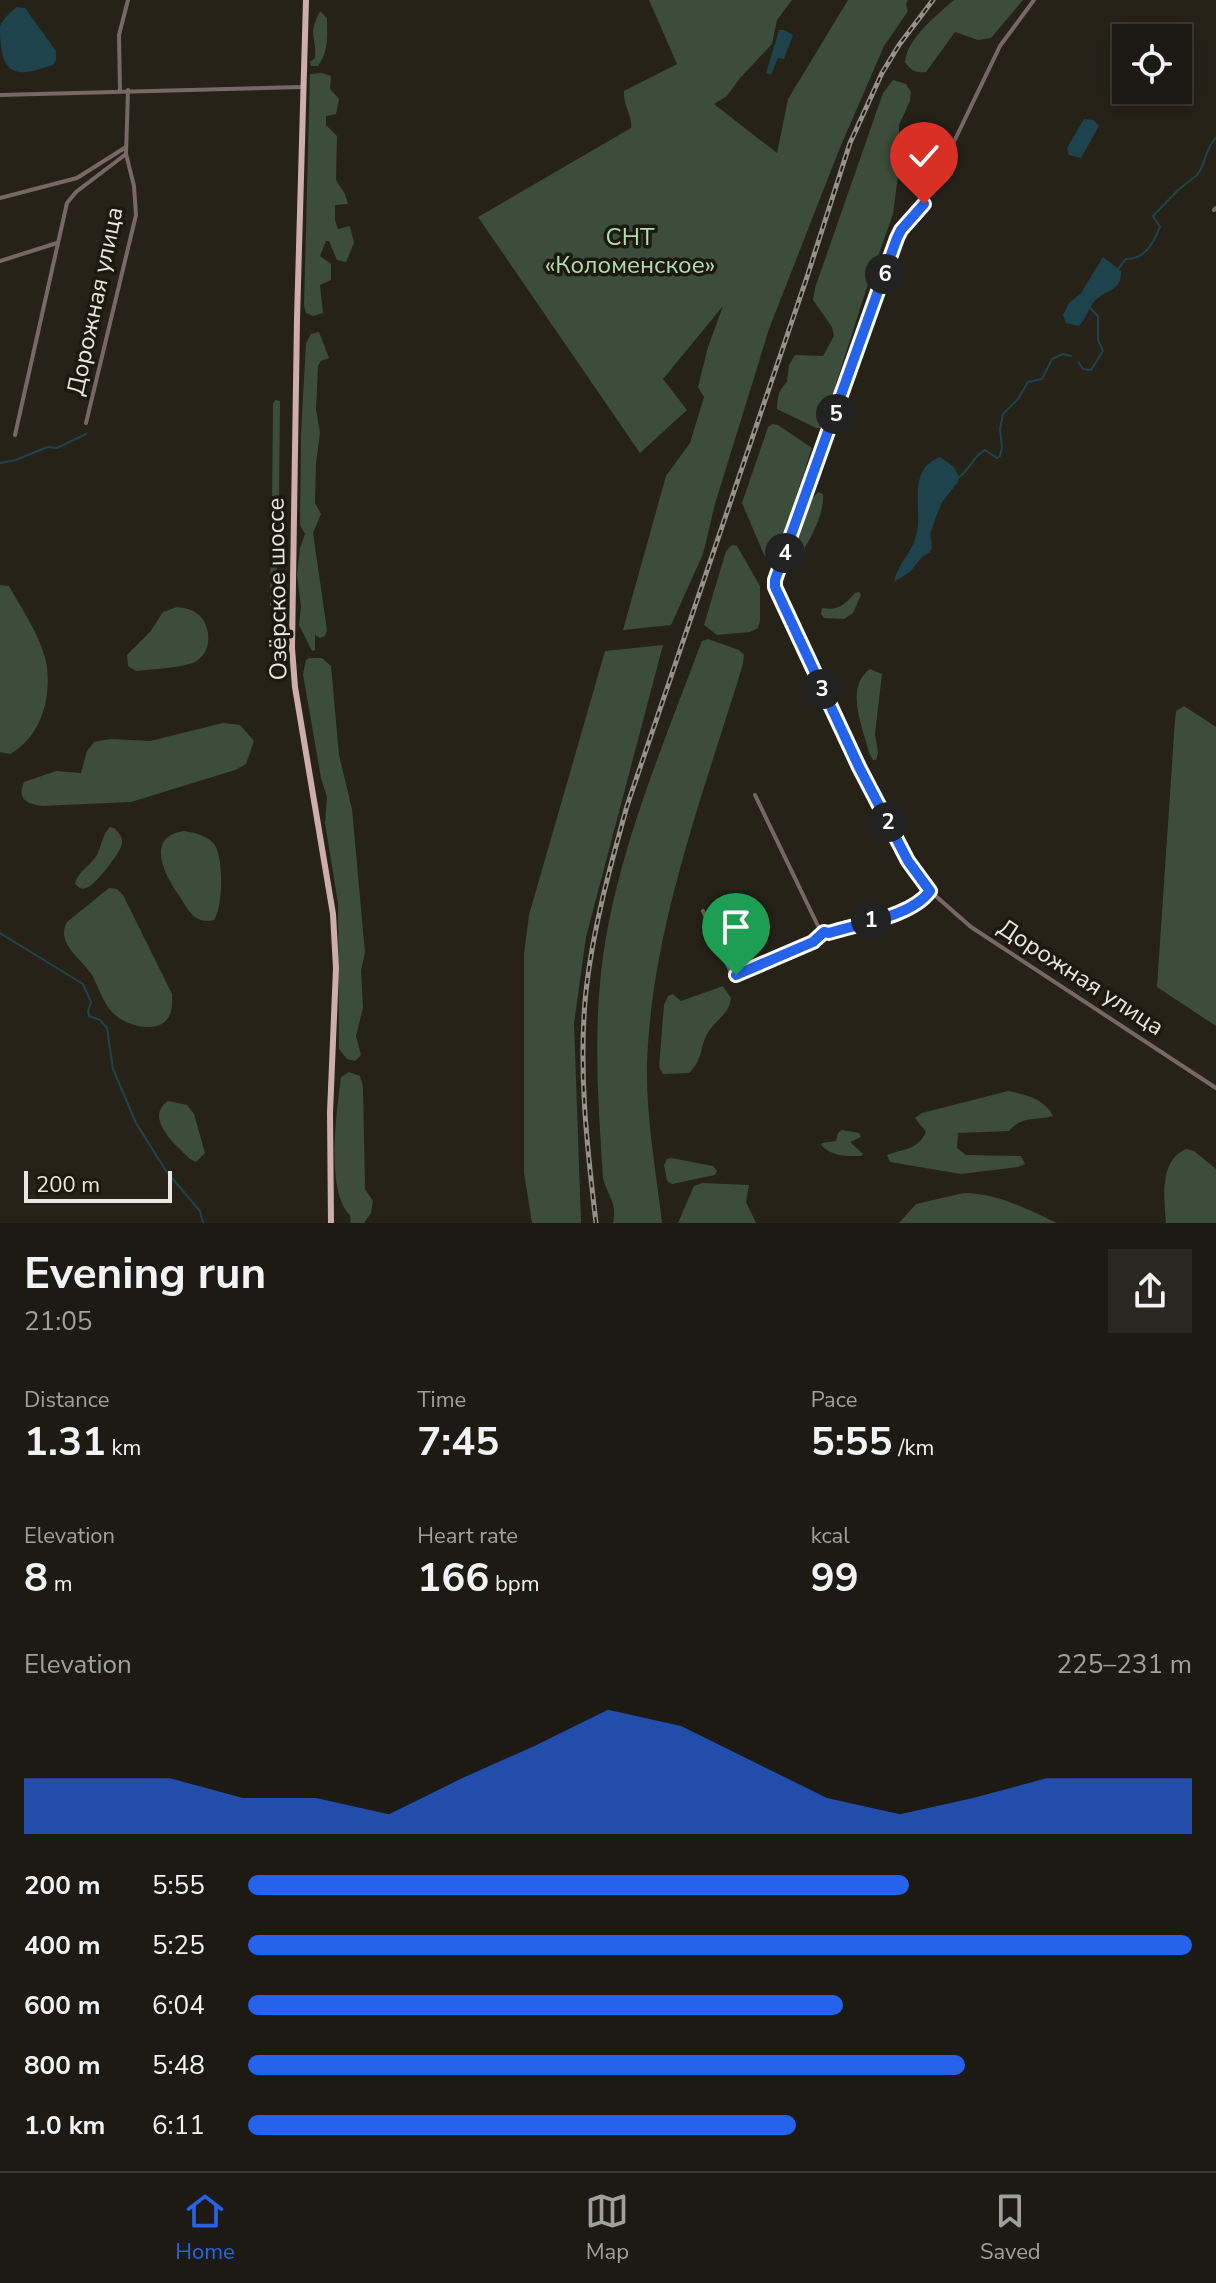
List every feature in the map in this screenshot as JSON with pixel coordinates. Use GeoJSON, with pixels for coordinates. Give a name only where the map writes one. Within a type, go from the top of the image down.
{"type":"FeatureCollection","features":[{"type":"Feature","properties":{"kind":"main road","name":"Озёрское шоссе"},"geometry":{"type":"LineString","coordinates":[[306,0],[292,648],[295,687],[333,914],[336,968],[330,1113],[331,1223]]}},
{"type":"Feature","properties":{"kind":"street"},"geometry":{"type":"LineString","coordinates":[[120,91],[119,35],[128,0]]}},
{"type":"Feature","properties":{"kind":"street","name":"Дорожная улица"},"geometry":{"type":"LineString","coordinates":[[1034,0],[1000,46],[924,204],[901,230],[775,580],[778,595],[859,767],[908,861],[930,891],[971,927],[1216,1088]]}},
{"type":"Feature","properties":{"kind":"street"},"geometry":{"type":"LineString","coordinates":[[0,95],[303,87]]}},
{"type":"Feature","properties":{"kind":"street","name":"Дорожная улица"},"geometry":{"type":"LineString","coordinates":[[86,423],[136,215],[134,186],[126,154],[128,90]]}},
{"type":"Feature","properties":{"kind":"street"},"geometry":{"type":"LineString","coordinates":[[0,198],[77,178],[126,147]]}},
{"type":"Feature","properties":{"kind":"street"},"geometry":{"type":"LineString","coordinates":[[15,435],[64,211],[71,196],[126,154]]}},
{"type":"Feature","properties":{"kind":"street"},"geometry":{"type":"LineString","coordinates":[[0,261],[57,243]]}},
{"type":"Feature","properties":{"kind":"street"},"geometry":{"type":"LineString","coordinates":[[755,795],[819,928],[824,932],[909,909],[930,891]]}},
{"type":"Feature","properties":{"kind":"street"},"geometry":{"type":"LineString","coordinates":[[703,911],[732,975],[813,942],[824,932]]}},
{"type":"Feature","properties":{"kind":"green space","name":"СНТ «Коломенское»"},"geometry":{"type":"Polygon","coordinates":[[[649,0],[792,0],[777,20],[772,44],[727,96],[714,104],[777,153],[788,99],[848,0],[908,0],[908,11],[884,46],[839,150],[769,329],[715,504],[703,554],[671,625],[623,630],[666,476],[690,443],[704,397],[698,387],[723,306],[663,379],[687,410],[640,453],[478,217],[631,128],[624,91],[677,64],[649,0]]]}},
{"type":"Feature","properties":{"kind":"green space"},"geometry":{"type":"Polygon","coordinates":[[[954,0],[1023,0],[991,38],[978,40],[955,32],[926,72],[917,72],[905,62],[911,44],[954,0]]]}},
{"type":"Feature","properties":{"kind":"green space"},"geometry":{"type":"Polygon","coordinates":[[[320,11],[327,18],[326,49],[318,66],[311,66],[310,62],[315,58],[313,31],[320,11]]]}},
{"type":"Feature","properties":{"kind":"green space"},"geometry":{"type":"Polygon","coordinates":[[[310,74],[331,76],[330,89],[339,99],[336,114],[326,116],[326,125],[337,136],[336,180],[348,204],[335,205],[335,220],[338,229],[350,226],[354,243],[346,262],[337,260],[329,241],[326,241],[320,256],[331,264],[331,280],[320,285],[323,313],[313,316],[306,313],[304,306],[310,74]]]}},
{"type":"Feature","properties":{"kind":"green space"},"geometry":{"type":"Polygon","coordinates":[[[893,80],[906,84],[911,92],[899,125],[899,168],[893,214],[822,428],[816,428],[777,409],[778,397],[787,382],[789,365],[795,355],[823,356],[834,336],[832,327],[813,300],[815,288],[883,93],[893,80]]]}},
{"type":"Feature","properties":{"kind":"green space"},"geometry":{"type":"Polygon","coordinates":[[[319,332],[329,358],[318,366],[316,409],[320,433],[315,503],[321,514],[313,533],[327,630],[325,636],[320,638],[315,635],[315,650],[312,651],[299,625],[301,607],[297,575],[305,534],[300,525],[306,343],[311,334],[319,332]]]}},
{"type":"Feature","properties":{"kind":"green space"},"geometry":{"type":"Polygon","coordinates":[[[275,400],[280,401],[279,501],[276,504],[272,503],[275,400]]]}},
{"type":"Feature","properties":{"kind":"green space"},"geometry":{"type":"Polygon","coordinates":[[[772,424],[812,448],[776,557],[771,559],[765,557],[742,503],[768,427],[772,424]]]}},
{"type":"Feature","properties":{"kind":"green space"},"geometry":{"type":"Polygon","coordinates":[[[818,492],[823,494],[819,519],[798,560],[794,561],[791,557],[812,499],[818,492]]]}},
{"type":"Feature","properties":{"kind":"green space"},"geometry":{"type":"Polygon","coordinates":[[[275,516],[278,520],[276,600],[273,607],[270,606],[271,520],[275,516]]]}},
{"type":"Feature","properties":{"kind":"green space"},"geometry":{"type":"Polygon","coordinates":[[[732,545],[737,546],[760,586],[760,621],[758,628],[750,632],[717,635],[704,625],[726,551],[732,545]]]}},
{"type":"Feature","properties":{"kind":"green space"},"geometry":{"type":"Polygon","coordinates":[[[0,585],[9,586],[37,635],[45,656],[48,680],[45,705],[36,728],[10,754],[0,752],[0,585]]]}},
{"type":"Feature","properties":{"kind":"green space"},"geometry":{"type":"Polygon","coordinates":[[[859,592],[861,595],[853,613],[844,619],[824,618],[821,614],[822,608],[837,607],[859,592]]]}},
{"type":"Feature","properties":{"kind":"green space"},"geometry":{"type":"Polygon","coordinates":[[[177,607],[195,612],[204,621],[208,645],[203,656],[193,663],[169,668],[136,671],[128,666],[127,655],[150,632],[163,612],[177,607]]]}},
{"type":"Feature","properties":{"kind":"green space"},"geometry":{"type":"Polygon","coordinates":[[[708,639],[739,650],[744,655],[682,862],[658,963],[647,1065],[648,1104],[662,1223],[613,1223],[613,1205],[603,1178],[598,1081],[598,1008],[606,940],[614,897],[638,814],[702,641],[708,639]]]}},
{"type":"Feature","properties":{"kind":"green space"},"geometry":{"type":"Polygon","coordinates":[[[663,645],[586,937],[574,1023],[581,1223],[532,1223],[524,1173],[524,954],[529,915],[605,651],[663,645]]]}},
{"type":"Feature","properties":{"kind":"green space"},"geometry":{"type":"Polygon","coordinates":[[[309,658],[322,658],[331,666],[339,755],[352,809],[365,953],[361,970],[363,1008],[356,1036],[361,1055],[355,1061],[347,1059],[339,1049],[338,903],[325,823],[327,797],[303,674],[309,658]]]}},
{"type":"Feature","properties":{"kind":"green space"},"geometry":{"type":"Polygon","coordinates":[[[870,669],[882,674],[875,734],[876,760],[869,753],[857,697],[862,677],[870,669]]]}},
{"type":"Feature","properties":{"kind":"green space"},"geometry":{"type":"Polygon","coordinates":[[[1184,706],[1216,727],[1216,1026],[1157,987],[1175,720],[1176,711],[1184,706]]]}},
{"type":"Feature","properties":{"kind":"green space"},"geometry":{"type":"Polygon","coordinates":[[[223,723],[240,725],[254,741],[246,764],[235,770],[131,802],[42,806],[31,804],[22,797],[24,782],[56,771],[81,773],[87,751],[94,742],[110,739],[150,741],[223,723]]]}},
{"type":"Feature","properties":{"kind":"green space"},"geometry":{"type":"Polygon","coordinates":[[[110,827],[121,837],[122,844],[107,869],[90,886],[82,889],[75,884],[76,880],[95,858],[110,827]]]}},
{"type":"Feature","properties":{"kind":"green space"},"geometry":{"type":"Polygon","coordinates":[[[184,831],[208,838],[217,850],[221,894],[214,920],[206,921],[193,915],[164,868],[161,849],[164,841],[184,831]]]}},
{"type":"Feature","properties":{"kind":"green space"},"geometry":{"type":"Polygon","coordinates":[[[109,888],[117,889],[123,895],[172,994],[170,1015],[156,1026],[132,1024],[113,1013],[92,975],[64,937],[67,922],[109,888]]]}},
{"type":"Feature","properties":{"kind":"green space"},"geometry":{"type":"Polygon","coordinates":[[[723,986],[731,998],[730,1004],[706,1037],[694,1068],[689,1073],[663,1074],[659,1067],[664,1005],[668,996],[673,994],[681,1001],[723,986]]]}},
{"type":"Feature","properties":{"kind":"green space"},"geometry":{"type":"Polygon","coordinates":[[[349,1072],[360,1076],[363,1087],[365,1189],[373,1201],[371,1213],[364,1223],[351,1223],[337,1188],[335,1169],[335,1129],[341,1077],[349,1072]]]}},
{"type":"Feature","properties":{"kind":"green space"},"geometry":{"type":"Polygon","coordinates":[[[1008,1091],[1040,1102],[1053,1116],[1024,1121],[1009,1131],[958,1133],[957,1148],[966,1155],[1021,1156],[1025,1164],[961,1174],[890,1162],[887,1155],[914,1146],[926,1132],[915,1118],[922,1113],[1008,1091]]]}},
{"type":"Feature","properties":{"kind":"green space"},"geometry":{"type":"Polygon","coordinates":[[[168,1101],[187,1105],[194,1114],[205,1153],[196,1162],[165,1132],[159,1115],[168,1101]]]}},
{"type":"Feature","properties":{"kind":"green space"},"geometry":{"type":"Polygon","coordinates":[[[842,1130],[859,1133],[861,1137],[850,1142],[863,1154],[861,1156],[834,1154],[821,1145],[836,1141],[842,1130]]]}},
{"type":"Feature","properties":{"kind":"green space"},"geometry":{"type":"Polygon","coordinates":[[[1186,1149],[1194,1151],[1216,1169],[1216,1223],[1166,1223],[1164,1192],[1167,1171],[1177,1155],[1186,1149]]]}},
{"type":"Feature","properties":{"kind":"green space"},"geometry":{"type":"Polygon","coordinates":[[[671,1158],[713,1166],[717,1171],[715,1175],[672,1184],[667,1181],[664,1165],[671,1158]]]}},
{"type":"Feature","properties":{"kind":"green space"},"geometry":{"type":"Polygon","coordinates":[[[702,1183],[749,1185],[746,1202],[756,1223],[678,1223],[694,1186],[702,1183]]]}},
{"type":"Feature","properties":{"kind":"green space"},"geometry":{"type":"Polygon","coordinates":[[[964,1193],[1000,1199],[1057,1223],[899,1223],[916,1204],[964,1193]]]}},
{"type":"Feature","properties":{"kind":"water"},"geometry":{"type":"Polygon","coordinates":[[[17,7],[25,8],[56,51],[53,65],[24,72],[15,71],[6,64],[0,26],[17,7]]]}},
{"type":"Feature","properties":{"kind":"water"},"geometry":{"type":"Polygon","coordinates":[[[779,30],[793,35],[784,59],[778,58],[771,75],[766,73],[779,30]]]}},
{"type":"Feature","properties":{"kind":"water"},"geometry":{"type":"Polygon","coordinates":[[[1084,119],[1093,120],[1099,126],[1081,158],[1069,155],[1067,148],[1084,119]]]}},
{"type":"Feature","properties":{"kind":"water"},"geometry":{"type":"Polygon","coordinates":[[[1103,257],[1121,271],[1118,283],[1093,303],[1079,326],[1066,323],[1063,315],[1069,303],[1081,293],[1103,257]]]}},
{"type":"Feature","properties":{"kind":"water"},"geometry":{"type":"Polygon","coordinates":[[[940,457],[954,467],[958,482],[942,502],[936,517],[930,534],[930,552],[910,572],[894,582],[916,536],[919,481],[929,463],[940,457]]]}},
{"type":"Feature","properties":{"kind":"waterway"},"geometry":{"type":"LineString","coordinates":[[1117,270],[1126,259],[1138,256],[1151,245],[1160,227],[1153,216],[1197,175],[1216,138]]}},
{"type":"Feature","properties":{"kind":"waterway"},"geometry":{"type":"LineString","coordinates":[[1079,363],[1083,369],[1091,370],[1103,351],[1098,340],[1098,316],[1090,308]]}},
{"type":"Feature","properties":{"kind":"waterway"},"geometry":{"type":"LineString","coordinates":[[959,477],[985,450],[997,458],[1000,456],[1003,414],[1018,399],[1028,382],[1042,379],[1052,359],[1063,354],[1071,356]]}},
{"type":"Feature","properties":{"kind":"waterway"},"geometry":{"type":"LineString","coordinates":[[0,463],[47,447],[57,448],[86,434]]}},
{"type":"Feature","properties":{"kind":"waterway"},"geometry":{"type":"LineString","coordinates":[[0,933],[83,984],[91,1002],[89,1016],[100,1020],[107,1028],[113,1069],[136,1123],[166,1171],[200,1211],[203,1223]]}},
{"type":"Feature","properties":{"kind":"railway"},"geometry":{"type":"LineString","coordinates":[[596,1223],[585,1107],[583,1049],[586,991],[603,898],[627,806],[850,143],[882,73],[933,0]]}},
{"type":"Feature","properties":{"kind":"route"},"geometry":{"type":"LineString","coordinates":[[736,975],[813,942],[824,932],[909,909],[930,891],[908,861],[859,767],[775,587],[897,238],[924,204]]}}]}
